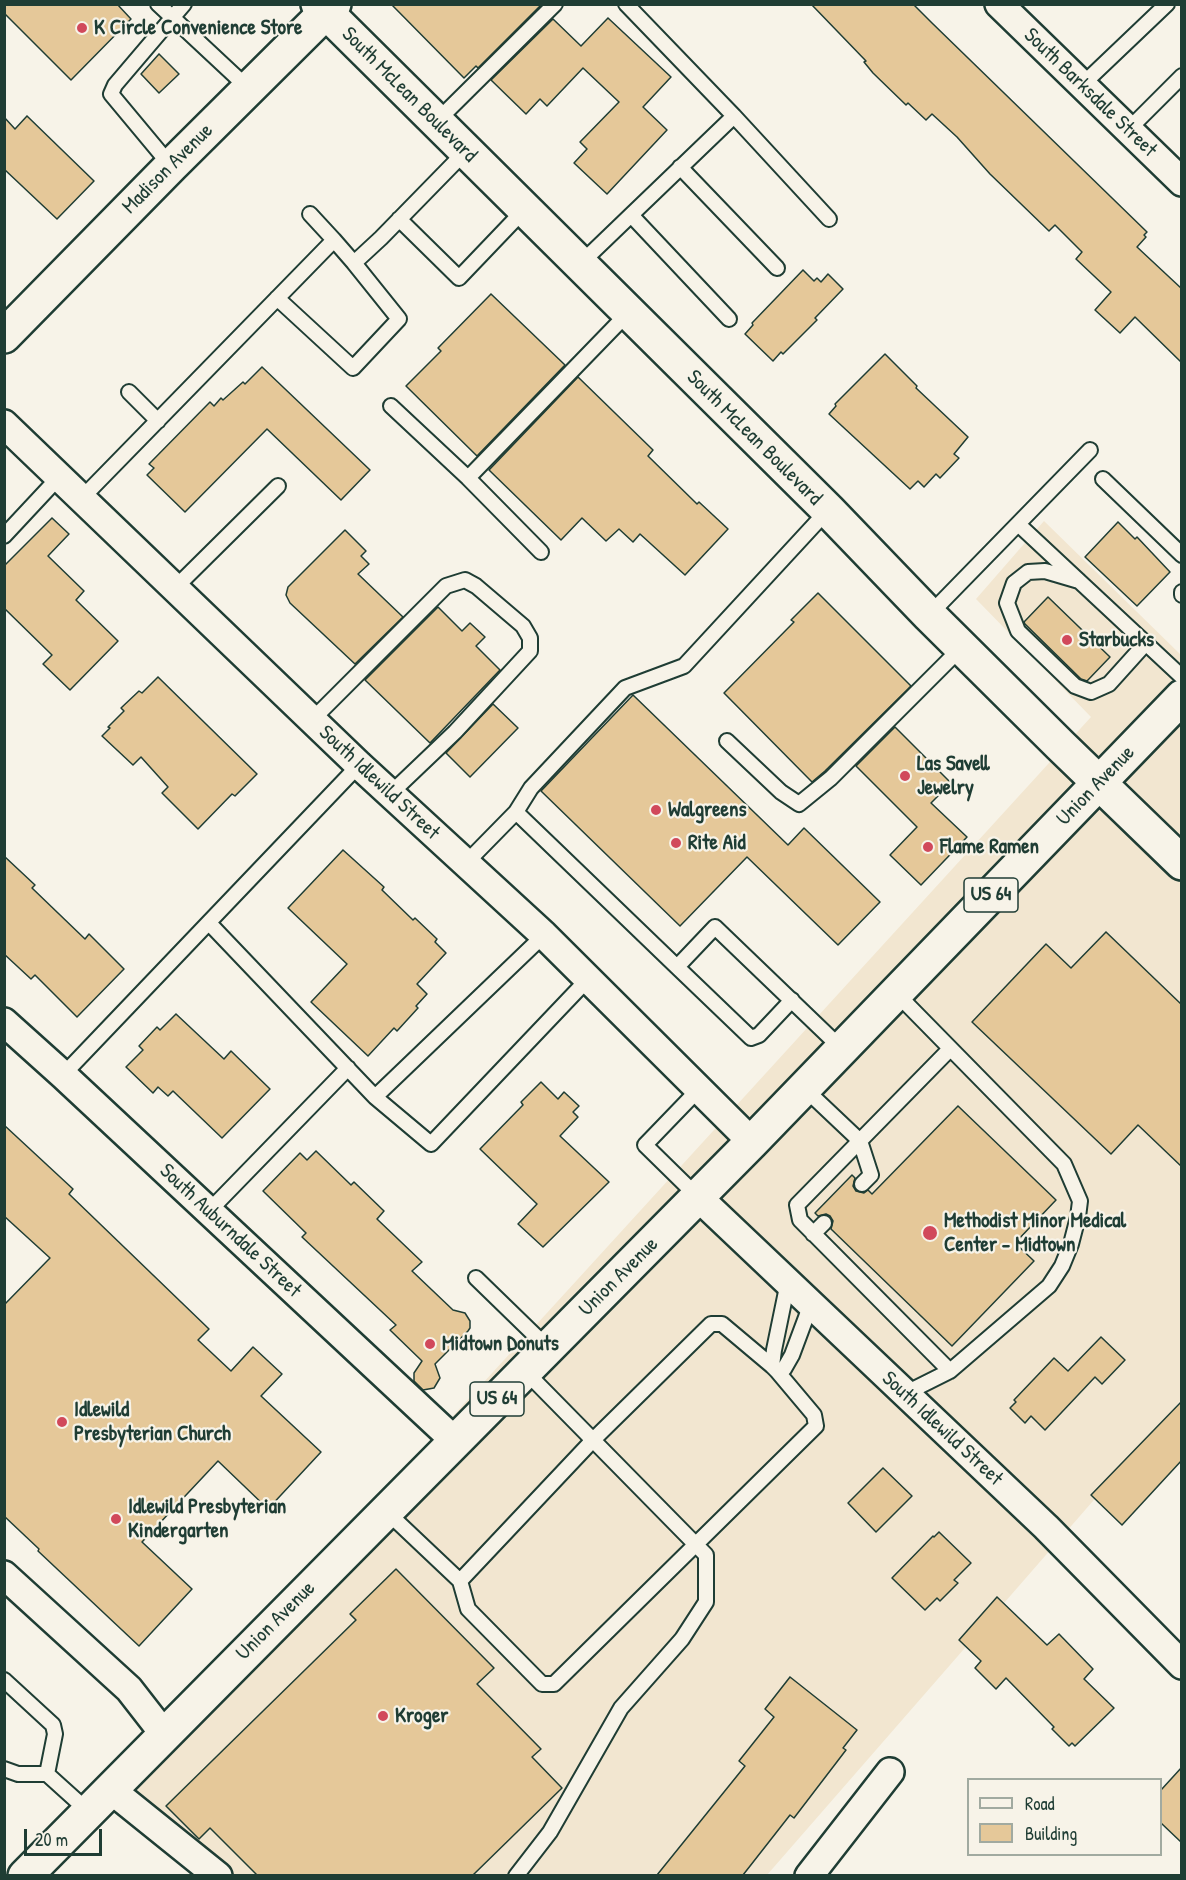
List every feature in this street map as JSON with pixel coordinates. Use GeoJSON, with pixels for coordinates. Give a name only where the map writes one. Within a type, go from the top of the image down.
{"type":"FeatureCollection","features":[{"type":"Feature","properties":{"kind":"main road","name":"South McLean Boulevard"},"geometry":{"type":"LineString","coordinates":[[326,7],[436,122],[828,510],[929,615],[1182,863]]}},
{"type":"Feature","properties":{"kind":"main road","name":"Madison Avenue"},"geometry":{"type":"LineString","coordinates":[[4,336],[326,7]]}},
{"type":"Feature","properties":{"kind":"main road","name":"Union Avenue"},"geometry":{"type":"LineString","coordinates":[[25,1875],[698,1197],[1182,697]]}},
{"type":"Feature","properties":{"kind":"street","name":"South Barksdale Street"},"geometry":{"type":"LineString","coordinates":[[999,4],[1182,182]]}},
{"type":"Feature","properties":{"kind":"street","name":"South Idlewild Street"},"geometry":{"type":"LineString","coordinates":[[4,424],[359,765],[544,935],[752,1142]]}},
{"type":"Feature","properties":{"kind":"street","name":"South Auburndale Street"},"geometry":{"type":"LineString","coordinates":[[4,1022],[455,1441]]}},
{"type":"Feature","properties":{"kind":"street","name":"South Idlewild Street"},"geometry":{"type":"LineString","coordinates":[[698,1197],[1046,1527],[1182,1665]]}},
{"type":"Feature","properties":{"kind":"street"},"geometry":{"type":"LineString","coordinates":[[4,1575],[129,1689],[164,1734]]}},
{"type":"Feature","properties":{"kind":"street"},"geometry":{"type":"LineString","coordinates":[[809,1875],[890,1772]]}},
{"type":"Feature","properties":{"kind":"street"},"geometry":{"type":"LineString","coordinates":[[99,1800],[218,1875]]}},
{"type":"Feature","properties":{"kind":"lane"},"geometry":{"type":"LineString","coordinates":[[158,4],[248,88]]}},
{"type":"Feature","properties":{"kind":"lane"},"geometry":{"type":"LineString","coordinates":[[171,166],[111,94],[115,85],[184,4]]}},
{"type":"Feature","properties":{"kind":"lane"},"geometry":{"type":"LineString","coordinates":[[436,122],[555,4]]}},
{"type":"Feature","properties":{"kind":"lane"},"geometry":{"type":"LineString","coordinates":[[626,4],[830,219]]}},
{"type":"Feature","properties":{"kind":"lane"},"geometry":{"type":"LineString","coordinates":[[1082,85],[1167,4]]}},
{"type":"Feature","properties":{"kind":"lane"},"geometry":{"type":"LineString","coordinates":[[1128,130],[1182,76]]}},
{"type":"Feature","properties":{"kind":"lane"},"geometry":{"type":"LineString","coordinates":[[579,265],[734,116]]}},
{"type":"Feature","properties":{"kind":"lane"},"geometry":{"type":"LineString","coordinates":[[354,263],[466,152]]}},
{"type":"Feature","properties":{"kind":"lane"},"geometry":{"type":"LineString","coordinates":[[680,167],[777,268]]}},
{"type":"Feature","properties":{"kind":"lane"},"geometry":{"type":"LineString","coordinates":[[399,219],[459,278],[524,210]]}},
{"type":"Feature","properties":{"kind":"lane"},"geometry":{"type":"LineString","coordinates":[[277,298],[352,368],[399,319],[354,263],[310,214]]}},
{"type":"Feature","properties":{"kind":"lane"},"geometry":{"type":"LineString","coordinates":[[630,215],[729,319]]}},
{"type":"Feature","properties":{"kind":"lane"},"geometry":{"type":"LineString","coordinates":[[82,498],[334,240]]}},
{"type":"Feature","properties":{"kind":"lane"},"geometry":{"type":"LineString","coordinates":[[468,478],[628,313]]}},
{"type":"Feature","properties":{"kind":"lane"},"geometry":{"type":"LineString","coordinates":[[129,392],[158,421]]}},
{"type":"Feature","properties":{"kind":"lane"},"geometry":{"type":"LineString","coordinates":[[392,406],[541,552]]}},
{"type":"Feature","properties":{"kind":"lane"},"geometry":{"type":"LineString","coordinates":[[929,615],[1090,450]]}},
{"type":"Feature","properties":{"kind":"lane"},"geometry":{"type":"LineString","coordinates":[[4,536],[60,476]]}},
{"type":"Feature","properties":{"kind":"lane"},"geometry":{"type":"LineString","coordinates":[[1103,479],[1182,555]]}},
{"type":"Feature","properties":{"kind":"lane"},"geometry":{"type":"LineString","coordinates":[[175,588],[278,486]]}},
{"type":"Feature","properties":{"kind":"lane"},"geometry":{"type":"LineString","coordinates":[[465,864],[516,812],[531,788],[625,688],[684,666],[828,510]]}},
{"type":"Feature","properties":{"kind":"lane"},"geometry":{"type":"LineString","coordinates":[[1018,524],[1182,677]]}},
{"type":"Feature","properties":{"kind":"lane"},"geometry":{"type":"LineString","coordinates":[[1079,581],[1045,571],[1028,572],[1014,583],[1006,603],[1018,631],[1075,686],[1091,692],[1109,684],[1145,644]]}},
{"type":"Feature","properties":{"kind":"lane"},"geometry":{"type":"LineString","coordinates":[[312,720],[447,586],[465,580],[476,586],[523,626],[530,638],[530,651],[455,732],[390,794]]}},
{"type":"Feature","properties":{"kind":"lane"},"geometry":{"type":"LineString","coordinates":[[727,741],[781,792],[799,804],[831,778],[962,647]]}},
{"type":"Feature","properties":{"kind":"lane"},"geometry":{"type":"LineString","coordinates":[[63,1075],[359,765]]}},
{"type":"Feature","properties":{"kind":"lane"},"geometry":{"type":"LineString","coordinates":[[516,812],[750,1038],[759,1035],[792,1000]]}},
{"type":"Feature","properties":{"kind":"lane"},"geometry":{"type":"LineString","coordinates":[[209,923],[375,1097],[431,1143],[588,979]]}},
{"type":"Feature","properties":{"kind":"lane"},"geometry":{"type":"LineString","coordinates":[[677,967],[715,927],[842,1049]]}},
{"type":"Feature","properties":{"kind":"lane"},"geometry":{"type":"LineString","coordinates":[[375,1097],[544,935]]}},
{"type":"Feature","properties":{"kind":"lane"},"geometry":{"type":"LineString","coordinates":[[896,993],[1064,1164],[1080,1201],[1071,1244],[1062,1266],[1049,1286],[950,1371],[904,1394]]}},
{"type":"Feature","properties":{"kind":"lane"},"geometry":{"type":"LineString","coordinates":[[950,1049],[797,1204],[800,1220],[950,1371]]}},
{"type":"Feature","properties":{"kind":"lane"},"geometry":{"type":"LineString","coordinates":[[208,1211],[348,1068]]}},
{"type":"Feature","properties":{"kind":"lane"},"geometry":{"type":"LineString","coordinates":[[804,1088],[860,1141],[871,1175],[862,1184]]}},
{"type":"Feature","properties":{"kind":"lane"},"geometry":{"type":"LineString","coordinates":[[698,1197],[645,1145],[699,1089]]}},
{"type":"Feature","properties":{"kind":"lane"},"geometry":{"type":"LineString","coordinates":[[813,1234],[824,1222]]}},
{"type":"Feature","properties":{"kind":"lane"},"geometry":{"type":"LineString","coordinates":[[476,1278],[548,1348]]}},
{"type":"Feature","properties":{"kind":"lane"},"geometry":{"type":"LineString","coordinates":[[774,1369],[782,1303],[788,1281]]}},
{"type":"Feature","properties":{"kind":"lane"},"geometry":{"type":"LineString","coordinates":[[774,1369],[784,1369],[792,1355],[811,1304]]}},
{"type":"Feature","properties":{"kind":"lane"},"geometry":{"type":"LineString","coordinates":[[386,1511],[460,1581],[468,1609],[542,1684],[554,1684],[816,1426],[814,1415],[774,1369],[722,1324],[711,1324],[593,1440],[460,1581]]}},
{"type":"Feature","properties":{"kind":"lane"},"geometry":{"type":"LineString","coordinates":[[516,1875],[550,1832],[621,1708],[682,1639],[706,1602],[706,1555],[525,1371]]}},
{"type":"Feature","properties":{"kind":"lane"},"geometry":{"type":"LineString","coordinates":[[4,1680],[53,1725],[55,1734],[47,1774]]}},
{"type":"Feature","properties":{"kind":"lane"},"geometry":{"type":"LineString","coordinates":[[4,1769],[18,1774],[47,1774],[99,1800]]}},
{"type":"Feature","properties":{"kind":"shaded area"},"geometry":{"type":"Polygon","coordinates":[[[1044,521],[1181,655],[1181,1400],[767,1875],[229,1875],[116,1785],[1091,717],[976,599],[1044,521]]]}},
{"type":"Feature","properties":{"kind":"building"},"geometry":{"type":"Polygon","coordinates":[[[4,4],[117,4],[131,19],[71,80],[4,13],[4,4]]]}},
{"type":"Feature","properties":{"kind":"building"},"geometry":{"type":"Polygon","coordinates":[[[391,4],[538,4],[540,6],[478,68],[476,66],[464,78],[391,4]]]}},
{"type":"Feature","properties":{"kind":"building"},"geometry":{"type":"Polygon","coordinates":[[[811,4],[913,4],[1147,232],[1144,235],[1146,237],[1137,247],[1182,289],[1182,363],[1135,317],[1120,333],[1095,310],[1111,292],[1076,259],[1082,252],[1055,225],[1049,231],[932,114],[926,120],[908,103],[906,105],[873,73],[864,62],[866,61],[811,4]]]}},
{"type":"Feature","properties":{"kind":"building"},"geometry":{"type":"Polygon","coordinates":[[[608,18],[671,77],[643,107],[667,130],[607,194],[574,163],[587,149],[580,142],[619,102],[583,68],[547,106],[540,99],[526,114],[491,80],[553,19],[581,46],[608,18]]]}},
{"type":"Feature","properties":{"kind":"building"},"geometry":{"type":"Polygon","coordinates":[[[159,54],[179,74],[159,93],[141,74],[159,54]]]}},
{"type":"Feature","properties":{"kind":"building"},"geometry":{"type":"Polygon","coordinates":[[[27,116],[94,181],[57,219],[4,169],[4,117],[15,129],[27,116]]]}},
{"type":"Feature","properties":{"kind":"building"},"geometry":{"type":"Polygon","coordinates":[[[803,270],[814,281],[817,278],[821,282],[828,274],[843,289],[815,318],[817,320],[773,361],[745,334],[753,325],[752,323],[803,270]]]}},
{"type":"Feature","properties":{"kind":"building"},"geometry":{"type":"Polygon","coordinates":[[[491,294],[565,365],[477,456],[406,386],[441,351],[438,348],[491,294]]]}},
{"type":"Feature","properties":{"kind":"building"},"geometry":{"type":"Polygon","coordinates":[[[885,354],[917,386],[916,388],[968,437],[954,454],[959,458],[940,478],[936,474],[924,487],[918,481],[910,489],[829,414],[836,406],[835,404],[885,354]]]}},
{"type":"Feature","properties":{"kind":"building"},"geometry":{"type":"Polygon","coordinates":[[[262,367],[370,470],[341,500],[267,429],[185,512],[147,475],[154,468],[149,464],[210,402],[214,406],[221,398],[223,400],[243,382],[245,384],[262,367]]]}},
{"type":"Feature","properties":{"kind":"building"},"geometry":{"type":"Polygon","coordinates":[[[578,377],[653,450],[648,456],[697,504],[699,502],[728,529],[685,575],[640,534],[633,542],[619,529],[606,541],[582,518],[561,540],[489,470],[578,377]]]}},
{"type":"Feature","properties":{"kind":"building"},"geometry":{"type":"Polygon","coordinates":[[[52,518],[69,534],[48,556],[84,591],[76,600],[118,641],[70,690],[43,664],[52,655],[4,608],[4,566],[52,518]]]}},
{"type":"Feature","properties":{"kind":"building"},"geometry":{"type":"Polygon","coordinates":[[[1118,522],[1135,539],[1137,537],[1170,572],[1137,606],[1085,557],[1118,522]]]}},
{"type":"Feature","properties":{"kind":"building"},"geometry":{"type":"Polygon","coordinates":[[[345,530],[366,551],[361,556],[369,564],[358,574],[403,617],[355,664],[290,603],[286,595],[288,587],[345,530]]]}},
{"type":"Feature","properties":{"kind":"building"},"geometry":{"type":"Polygon","coordinates":[[[818,593],[911,686],[812,782],[724,693],[794,622],[791,620],[818,593]]]}},
{"type":"Feature","properties":{"kind":"building","name":"Starbucks"},"geometry":{"type":"Polygon","coordinates":[[[1048,597],[1110,657],[1087,681],[1081,679],[1024,622],[1048,597]]]}},
{"type":"Feature","properties":{"kind":"building"},"geometry":{"type":"Polygon","coordinates":[[[438,607],[462,631],[470,623],[485,637],[476,646],[500,670],[430,743],[365,680],[438,607]]]}},
{"type":"Feature","properties":{"kind":"building"},"geometry":{"type":"Polygon","coordinates":[[[158,677],[257,774],[235,796],[232,794],[198,829],[162,793],[168,787],[141,757],[133,765],[102,736],[124,711],[121,708],[139,691],[142,693],[158,677]]]}},
{"type":"Feature","properties":{"kind":"building","name":"Walgreens"},"geometry":{"type":"Polygon","coordinates":[[[633,695],[788,845],[804,828],[880,902],[838,945],[747,857],[680,926],[541,791],[633,695]]]}},
{"type":"Feature","properties":{"kind":"building"},"geometry":{"type":"Polygon","coordinates":[[[493,704],[518,728],[470,777],[446,753],[493,704]]]}},
{"type":"Feature","properties":{"kind":"building"},"geometry":{"type":"Polygon","coordinates":[[[895,727],[951,783],[931,803],[967,837],[921,885],[890,855],[917,827],[856,766],[895,727]]]}},
{"type":"Feature","properties":{"kind":"building"},"geometry":{"type":"Polygon","coordinates":[[[343,850],[384,887],[382,890],[413,920],[415,918],[437,939],[435,942],[446,953],[417,984],[427,994],[416,1006],[418,1008],[397,1031],[394,1028],[368,1056],[311,1002],[347,964],[288,908],[343,850]]]}},
{"type":"Feature","properties":{"kind":"building"},"geometry":{"type":"Polygon","coordinates":[[[4,856],[35,885],[32,888],[85,939],[89,934],[124,969],[77,1017],[35,975],[31,979],[4,954],[4,856]]]}},
{"type":"Feature","properties":{"kind":"building"},"geometry":{"type":"Polygon","coordinates":[[[1106,932],[1182,1005],[1182,1167],[1138,1125],[1111,1154],[972,1022],[1046,944],[1071,968],[1106,932]]]}},
{"type":"Feature","properties":{"kind":"building"},"geometry":{"type":"Polygon","coordinates":[[[176,1014],[224,1059],[231,1051],[270,1089],[222,1138],[173,1091],[168,1096],[158,1087],[153,1093],[126,1067],[143,1050],[139,1046],[157,1027],[160,1030],[176,1014]]]}},
{"type":"Feature","properties":{"kind":"building"},"geometry":{"type":"Polygon","coordinates":[[[541,1082],[558,1099],[564,1092],[579,1106],[573,1112],[578,1117],[560,1136],[609,1182],[543,1247],[518,1224],[537,1204],[480,1149],[523,1105],[521,1102],[541,1082]]]}},
{"type":"Feature","properties":{"kind":"building","name":"Methodist Minor Medical Center - Midtown"},"geometry":{"type":"Polygon","coordinates":[[[958,1106],[1056,1200],[1015,1243],[1034,1261],[952,1346],[831,1229],[833,1221],[830,1216],[826,1214],[818,1216],[815,1213],[852,1175],[855,1178],[853,1186],[856,1191],[864,1193],[868,1190],[872,1194],[958,1106]]]}},
{"type":"Feature","properties":{"kind":"building"},"geometry":{"type":"Polygon","coordinates":[[[4,1125],[73,1189],[69,1194],[209,1329],[198,1340],[231,1371],[253,1347],[282,1374],[261,1396],[321,1452],[268,1509],[218,1461],[142,1542],[192,1589],[139,1646],[4,1516],[4,1305],[50,1258],[4,1216],[4,1125]]]}},
{"type":"Feature","properties":{"kind":"building"},"geometry":{"type":"Polygon","coordinates":[[[316,1151],[351,1185],[354,1182],[384,1211],[377,1219],[422,1262],[412,1271],[453,1310],[465,1313],[470,1321],[468,1331],[435,1364],[440,1378],[434,1388],[423,1390],[414,1381],[414,1373],[422,1361],[390,1330],[396,1325],[302,1237],[306,1233],[263,1191],[300,1153],[307,1160],[316,1151]]]}},
{"type":"Feature","properties":{"kind":"building"},"geometry":{"type":"Polygon","coordinates":[[[1101,1337],[1125,1360],[1102,1384],[1095,1377],[1045,1430],[1031,1416],[1025,1423],[1010,1408],[1016,1402],[1014,1400],[1054,1358],[1068,1371],[1101,1337]]]}},
{"type":"Feature","properties":{"kind":"building"},"geometry":{"type":"Polygon","coordinates":[[[1182,1401],[1182,1460],[1122,1525],[1091,1495],[1182,1401]]]}},
{"type":"Feature","properties":{"kind":"building"},"geometry":{"type":"Polygon","coordinates":[[[883,1468],[912,1496],[876,1532],[848,1503],[883,1468]]]}},
{"type":"Feature","properties":{"kind":"building"},"geometry":{"type":"Polygon","coordinates":[[[939,1532],[971,1563],[954,1580],[958,1583],[940,1601],[937,1598],[925,1610],[892,1578],[939,1532]]]}},
{"type":"Feature","properties":{"kind":"building","name":"Kroger"},"geometry":{"type":"Polygon","coordinates":[[[396,1569],[494,1668],[477,1684],[541,1749],[532,1757],[562,1788],[473,1875],[257,1875],[210,1828],[199,1839],[166,1806],[356,1620],[350,1614],[396,1569]]]}},
{"type":"Feature","properties":{"kind":"building"},"geometry":{"type":"Polygon","coordinates":[[[997,1597],[1047,1645],[1059,1634],[1093,1669],[1084,1679],[1114,1708],[1075,1746],[1072,1743],[1069,1746],[1052,1729],[1054,1727],[1006,1678],[996,1689],[975,1668],[981,1661],[959,1640],[997,1597]]]}},
{"type":"Feature","properties":{"kind":"building"},"geometry":{"type":"Polygon","coordinates":[[[790,1677],[857,1730],[843,1748],[846,1750],[794,1818],[790,1815],[743,1875],[657,1875],[745,1766],[739,1761],[774,1717],[765,1709],[790,1677]]]}},
{"type":"Feature","properties":{"kind":"building"},"geometry":{"type":"Polygon","coordinates":[[[1182,1767],[1182,1843],[1162,1824],[1162,1789],[1182,1767]]]}},
{"type":"Feature","properties":{"kind":"place","name":"K Circle Convenience Store"},"geometry":{"type":"Point","coordinates":[82,28]}},
{"type":"Feature","properties":{"kind":"place","name":"Starbucks"},"geometry":{"type":"Point","coordinates":[1067,640]}},
{"type":"Feature","properties":{"kind":"place","name":"Las Savell Jewelry"},"geometry":{"type":"Point","coordinates":[905,776]}},
{"type":"Feature","properties":{"kind":"place","name":"Walgreens"},"geometry":{"type":"Point","coordinates":[656,810]}},
{"type":"Feature","properties":{"kind":"place","name":"Rite Aid"},"geometry":{"type":"Point","coordinates":[676,843]}},
{"type":"Feature","properties":{"kind":"place","name":"Flame Ramen"},"geometry":{"type":"Point","coordinates":[928,847]}},
{"type":"Feature","properties":{"kind":"place","name":"Methodist Minor Medical Center - Midtown"},"geometry":{"type":"Point","coordinates":[930,1233]}},
{"type":"Feature","properties":{"kind":"place","name":"Midtown Donuts"},"geometry":{"type":"Point","coordinates":[430,1344]}},
{"type":"Feature","properties":{"kind":"place","name":"Idlewild Presbyterian Church"},"geometry":{"type":"Point","coordinates":[62,1422]}},
{"type":"Feature","properties":{"kind":"place","name":"Idlewild Presbyterian Kindergarten"},"geometry":{"type":"Point","coordinates":[116,1519]}},
{"type":"Feature","properties":{"kind":"place","name":"Kroger"},"geometry":{"type":"Point","coordinates":[383,1716]}}]}
